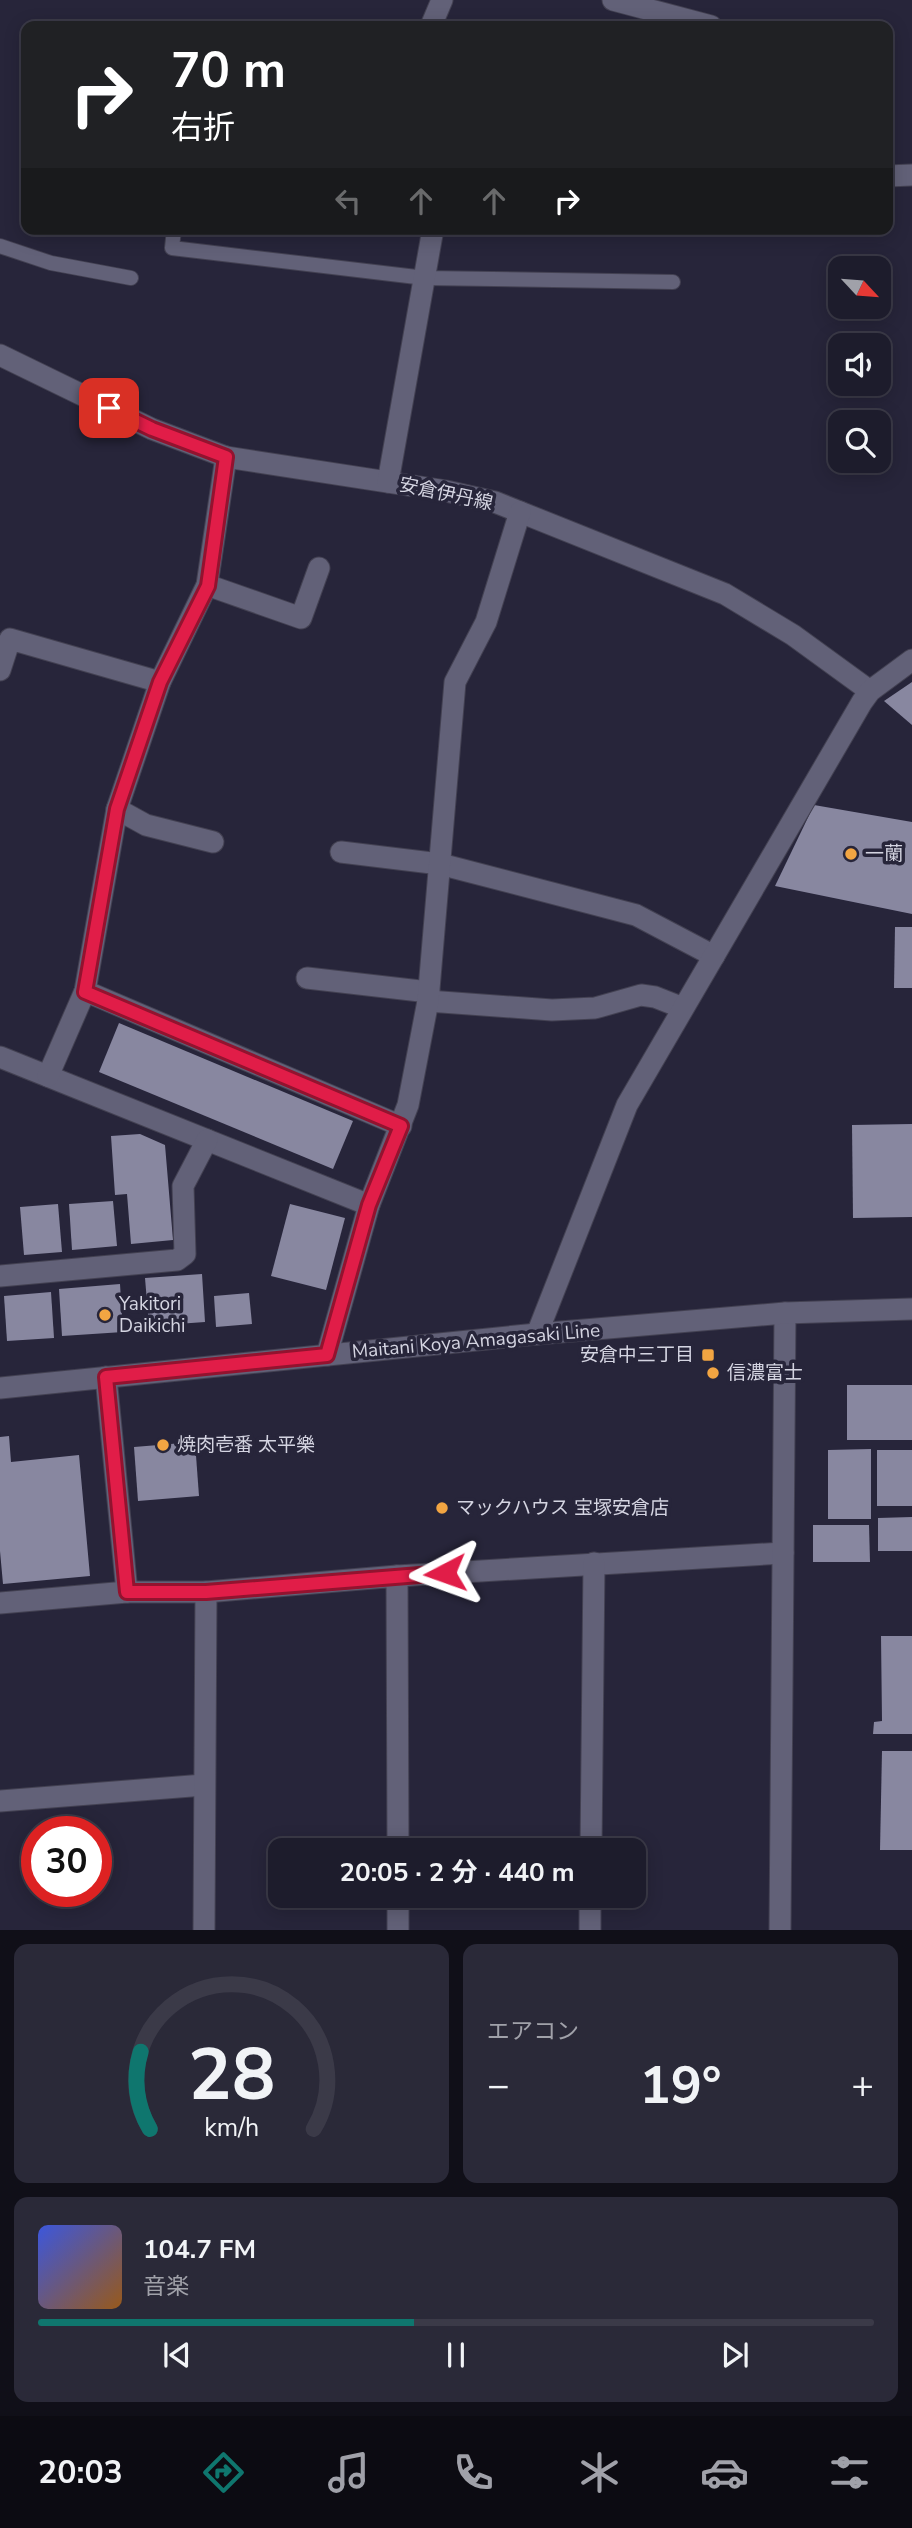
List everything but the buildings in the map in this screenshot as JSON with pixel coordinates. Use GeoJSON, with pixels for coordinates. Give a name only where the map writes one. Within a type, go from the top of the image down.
{"type":"FeatureCollection","features":[{"type":"Feature","properties":{"kind":"street"},"geometry":{"type":"LineString","coordinates":[[433,21],[442,0]]}},
{"type":"Feature","properties":{"kind":"street"},"geometry":{"type":"LineString","coordinates":[[613,0],[691,21]]}},
{"type":"Feature","properties":{"kind":"street"},"geometry":{"type":"LineString","coordinates":[[893,176],[912,175]]}},
{"type":"Feature","properties":{"kind":"street"},"geometry":{"type":"LineString","coordinates":[[388,481],[432,235]]}},
{"type":"Feature","properties":{"kind":"street","name":"安倉伊丹線"},"geometry":{"type":"LineString","coordinates":[[0,355],[152,429],[226,457],[388,481],[495,502],[725,594],[793,635],[870,691]]}},
{"type":"Feature","properties":{"kind":"street"},"geometry":{"type":"LineString","coordinates":[[48,1076],[85,992],[117,809],[160,682],[208,586],[226,457]]}},
{"type":"Feature","properties":{"kind":"street"},"geometry":{"type":"LineString","coordinates":[[327,1355],[369,1205],[408,1105],[429,997],[455,682],[486,622],[520,512]]}},
{"type":"Feature","properties":{"kind":"street"},"geometry":{"type":"LineString","coordinates":[[208,586],[301,618],[319,568]]}},
{"type":"Feature","properties":{"kind":"street"},"geometry":{"type":"LineString","coordinates":[[0,670],[10,639],[160,682]]}},
{"type":"Feature","properties":{"kind":"street"},"geometry":{"type":"LineString","coordinates":[[537,1334],[627,1105],[870,691],[912,660]]}},
{"type":"Feature","properties":{"kind":"street"},"geometry":{"type":"LineString","coordinates":[[117,809],[146,825],[214,842]]}},
{"type":"Feature","properties":{"kind":"street"},"geometry":{"type":"LineString","coordinates":[[341,852],[440,864],[636,915],[713,956]]}},
{"type":"Feature","properties":{"kind":"street"},"geometry":{"type":"LineString","coordinates":[[307,978],[429,997],[552,1010],[595,1009],[641,995],[655,997],[683,1008]]}},
{"type":"Feature","properties":{"kind":"street"},"geometry":{"type":"LineString","coordinates":[[85,992],[401,1126]]}},
{"type":"Feature","properties":{"kind":"street"},"geometry":{"type":"LineString","coordinates":[[0,1057],[369,1205]]}},
{"type":"Feature","properties":{"kind":"street"},"geometry":{"type":"LineString","coordinates":[[0,1276],[177,1260],[185,1254],[183,1186],[207,1140]]}},
{"type":"Feature","properties":{"kind":"street","name":"Maitani Koya Amagasaki Line"},"geometry":{"type":"LineString","coordinates":[[0,1388],[537,1334],[785,1313],[912,1309]]}},
{"type":"Feature","properties":{"kind":"street"},"geometry":{"type":"LineString","coordinates":[[780,1930],[785,1313]]}},
{"type":"Feature","properties":{"kind":"street"},"geometry":{"type":"LineString","coordinates":[[106,1377],[127,1592]]}},
{"type":"Feature","properties":{"kind":"street"},"geometry":{"type":"LineString","coordinates":[[0,1603],[127,1592],[206,1592],[397,1576],[783,1553]]}},
{"type":"Feature","properties":{"kind":"street"},"geometry":{"type":"LineString","coordinates":[[591,1838],[594,1563]]}},
{"type":"Feature","properties":{"kind":"street"},"geometry":{"type":"LineString","coordinates":[[397,1576],[398,1838]]}},
{"type":"Feature","properties":{"kind":"street"},"geometry":{"type":"LineString","coordinates":[[204,1930],[206,1592]]}},
{"type":"Feature","properties":{"kind":"street"},"geometry":{"type":"LineString","coordinates":[[0,1801],[204,1785]]}},
{"type":"Feature","properties":{"kind":"street"},"geometry":{"type":"LineString","coordinates":[[398,1908],[398,1930]]}},
{"type":"Feature","properties":{"kind":"street"},"geometry":{"type":"LineString","coordinates":[[590,1908],[590,1930]]}},
{"type":"Feature","properties":{"kind":"lane"},"geometry":{"type":"LineString","coordinates":[[173,235],[172,248],[425,278],[673,282]]}},
{"type":"Feature","properties":{"kind":"lane"},"geometry":{"type":"LineString","coordinates":[[0,246],[51,263],[131,278]]}},
{"type":"Feature","properties":{"kind":"place","name":"一蘭"},"geometry":{"type":"Point","coordinates":[851,854]}},
{"type":"Feature","properties":{"kind":"place","name":"Yakitori Daikichi"},"geometry":{"type":"Point","coordinates":[105,1315]}},
{"type":"Feature","properties":{"kind":"place","name":"安倉中三丁目"},"geometry":{"type":"Point","coordinates":[708,1355]}},
{"type":"Feature","properties":{"kind":"place","name":"信濃富士"},"geometry":{"type":"Point","coordinates":[713,1373]}},
{"type":"Feature","properties":{"kind":"place","name":"焼肉壱番 太平樂"},"geometry":{"type":"Point","coordinates":[163,1445]}},
{"type":"Feature","properties":{"kind":"place","name":"マックハウス 宝塚安倉店"},"geometry":{"type":"Point","coordinates":[442,1508]}},
{"type":"Feature","properties":{"kind":"route"},"geometry":{"type":"LineString","coordinates":[[109,408],[152,429],[226,457],[208,586],[160,682],[117,809],[85,992],[401,1126],[369,1205],[327,1355],[106,1377],[127,1592],[206,1592],[445,1573]]}}]}
